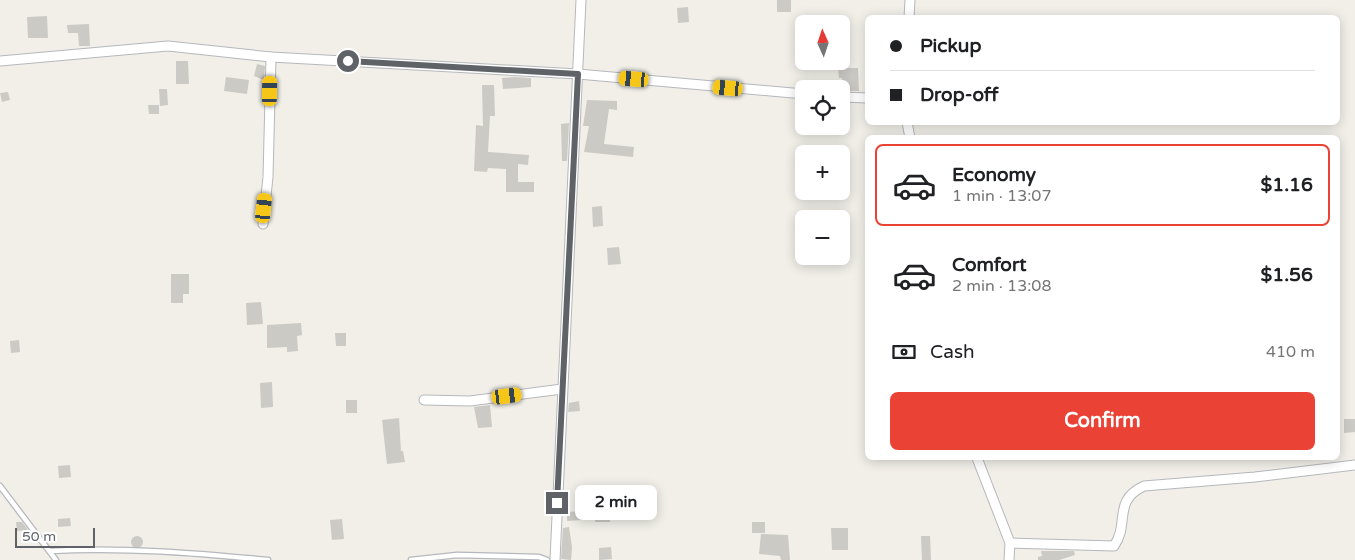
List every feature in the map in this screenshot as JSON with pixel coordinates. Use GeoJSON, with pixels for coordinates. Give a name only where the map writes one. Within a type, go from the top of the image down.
{"type":"FeatureCollection","features":[{"type":"Feature","properties":{"kind":"street"},"geometry":{"type":"LineString","coordinates":[[555,560],[581,0]]}},
{"type":"Feature","properties":{"kind":"street"},"geometry":{"type":"LineString","coordinates":[[909,15],[910,0]]}},
{"type":"Feature","properties":{"kind":"street"},"geometry":{"type":"LineString","coordinates":[[0,61],[168,46],[271,57],[578,74],[795,93]]}},
{"type":"Feature","properties":{"kind":"street"},"geometry":{"type":"LineString","coordinates":[[263,224],[268,177],[271,57]]}},
{"type":"Feature","properties":{"kind":"street"},"geometry":{"type":"LineString","coordinates":[[850,97],[865,98]]}},
{"type":"Feature","properties":{"kind":"street"},"geometry":{"type":"LineString","coordinates":[[424,400],[470,401],[562,389]]}},
{"type":"Feature","properties":{"kind":"street"},"geometry":{"type":"LineString","coordinates":[[978,460],[1010,543],[1009,560]]}},
{"type":"Feature","properties":{"kind":"street"},"geometry":{"type":"LineString","coordinates":[[1010,543],[1114,546],[1121,536],[1121,520],[1125,504],[1131,492],[1144,486],[1255,477],[1355,465]]}},
{"type":"Feature","properties":{"kind":"lane"},"geometry":{"type":"LineString","coordinates":[[0,486],[56,560]]}},
{"type":"Feature","properties":{"kind":"lane"},"geometry":{"type":"LineString","coordinates":[[50,551],[98,548],[164,550],[268,560]]}},
{"type":"Feature","properties":{"kind":"lane"},"geometry":{"type":"LineString","coordinates":[[411,560],[457,555],[539,558],[547,560]]}},
{"type":"Feature","properties":{"kind":"building"},"geometry":{"type":"Polygon","coordinates":[[[777,0],[791,0],[791,12],[777,12],[777,0]]]}},
{"type":"Feature","properties":{"kind":"building"},"geometry":{"type":"Polygon","coordinates":[[[688,7],[689,22],[678,23],[677,8],[688,7]]]}},
{"type":"Feature","properties":{"kind":"building"},"geometry":{"type":"Polygon","coordinates":[[[47,16],[48,38],[28,38],[27,17],[47,16]]]}},
{"type":"Feature","properties":{"kind":"building"},"geometry":{"type":"Polygon","coordinates":[[[89,24],[90,46],[79,46],[78,33],[68,33],[67,25],[89,24]]]}},
{"type":"Feature","properties":{"kind":"building"},"geometry":{"type":"Polygon","coordinates":[[[176,61],[188,61],[189,84],[176,84],[176,61]]]}},
{"type":"Feature","properties":{"kind":"building"},"geometry":{"type":"Polygon","coordinates":[[[257,64],[265,66],[264,80],[254,76],[257,64]]]}},
{"type":"Feature","properties":{"kind":"building"},"geometry":{"type":"Polygon","coordinates":[[[858,68],[859,91],[850,91],[850,80],[839,78],[838,70],[858,68]]]}},
{"type":"Feature","properties":{"kind":"building"},"geometry":{"type":"Polygon","coordinates":[[[226,77],[249,80],[247,94],[224,91],[226,77]]]}},
{"type":"Feature","properties":{"kind":"building"},"geometry":{"type":"Polygon","coordinates":[[[502,78],[531,78],[531,87],[503,89],[502,78]]]}},
{"type":"Feature","properties":{"kind":"building"},"geometry":{"type":"Polygon","coordinates":[[[482,85],[494,85],[495,116],[490,116],[488,152],[529,155],[528,165],[518,164],[518,182],[534,182],[534,192],[506,192],[506,169],[488,168],[487,172],[474,171],[476,125],[483,126],[482,85]]]}},
{"type":"Feature","properties":{"kind":"building"},"geometry":{"type":"Polygon","coordinates":[[[159,89],[167,89],[168,105],[160,106],[159,89]]]}},
{"type":"Feature","properties":{"kind":"building"},"geometry":{"type":"Polygon","coordinates":[[[8,92],[10,100],[2,102],[0,93],[8,92]]]}},
{"type":"Feature","properties":{"kind":"building"},"geometry":{"type":"Polygon","coordinates":[[[587,100],[617,101],[617,110],[609,109],[604,144],[634,147],[633,157],[584,152],[589,126],[583,126],[587,100]]]}},
{"type":"Feature","properties":{"kind":"building"},"geometry":{"type":"Polygon","coordinates":[[[148,105],[159,105],[159,114],[149,114],[148,105]]]}},
{"type":"Feature","properties":{"kind":"building"},"geometry":{"type":"Polygon","coordinates":[[[569,123],[567,161],[562,161],[561,124],[569,123]]]}},
{"type":"Feature","properties":{"kind":"building"},"geometry":{"type":"Polygon","coordinates":[[[602,206],[603,226],[593,227],[592,207],[602,206]]]}},
{"type":"Feature","properties":{"kind":"building"},"geometry":{"type":"Polygon","coordinates":[[[619,247],[621,264],[608,265],[607,248],[619,247]]]}},
{"type":"Feature","properties":{"kind":"building"},"geometry":{"type":"Polygon","coordinates":[[[171,274],[189,274],[189,294],[183,294],[183,303],[171,303],[171,274]]]}},
{"type":"Feature","properties":{"kind":"building"},"geometry":{"type":"Polygon","coordinates":[[[261,302],[263,324],[247,325],[246,303],[261,302]]]}},
{"type":"Feature","properties":{"kind":"building"},"geometry":{"type":"Polygon","coordinates":[[[301,323],[302,335],[297,336],[298,351],[287,352],[287,347],[267,348],[267,325],[301,323]]]}},
{"type":"Feature","properties":{"kind":"building"},"geometry":{"type":"Polygon","coordinates":[[[335,333],[346,333],[346,346],[336,346],[335,333]]]}},
{"type":"Feature","properties":{"kind":"building"},"geometry":{"type":"Polygon","coordinates":[[[19,340],[20,352],[11,353],[10,341],[19,340]]]}},
{"type":"Feature","properties":{"kind":"building"},"geometry":{"type":"Polygon","coordinates":[[[272,382],[273,407],[261,408],[260,383],[272,382]]]}},
{"type":"Feature","properties":{"kind":"building"},"geometry":{"type":"Polygon","coordinates":[[[346,400],[357,400],[357,413],[346,413],[346,400]]]}},
{"type":"Feature","properties":{"kind":"building"},"geometry":{"type":"Polygon","coordinates":[[[579,401],[580,411],[568,412],[569,403],[579,401]]]}},
{"type":"Feature","properties":{"kind":"building"},"geometry":{"type":"Polygon","coordinates":[[[490,405],[492,427],[478,428],[474,407],[490,405]]]}},
{"type":"Feature","properties":{"kind":"building"},"geometry":{"type":"Polygon","coordinates":[[[399,418],[401,451],[403,451],[405,462],[387,464],[382,420],[399,418]]]}},
{"type":"Feature","properties":{"kind":"building"},"geometry":{"type":"Polygon","coordinates":[[[1344,419],[1355,419],[1355,432],[1344,433],[1344,419]]]}},
{"type":"Feature","properties":{"kind":"building"},"geometry":{"type":"Polygon","coordinates":[[[70,465],[71,477],[59,478],[58,466],[70,465]]]}},
{"type":"Feature","properties":{"kind":"building"},"geometry":{"type":"Polygon","coordinates":[[[595,508],[610,508],[610,522],[595,522],[595,519],[567,521],[567,512],[595,510],[595,508]]]}},
{"type":"Feature","properties":{"kind":"building"},"geometry":{"type":"Polygon","coordinates":[[[70,518],[71,526],[58,527],[58,519],[70,518]]]}},
{"type":"Feature","properties":{"kind":"building"},"geometry":{"type":"Polygon","coordinates":[[[342,519],[344,539],[332,540],[330,520],[342,519]]]}},
{"type":"Feature","properties":{"kind":"building"},"geometry":{"type":"Polygon","coordinates":[[[16,522],[22,522],[28,530],[17,531],[16,522]]]}},
{"type":"Feature","properties":{"kind":"building"},"geometry":{"type":"Polygon","coordinates":[[[752,522],[765,522],[765,533],[752,533],[752,522]]]}},
{"type":"Feature","properties":{"kind":"building"},"geometry":{"type":"Polygon","coordinates":[[[569,527],[572,547],[571,560],[561,559],[563,528],[569,527]]]}},
{"type":"Feature","properties":{"kind":"building"},"geometry":{"type":"Polygon","coordinates":[[[831,528],[848,528],[848,550],[832,550],[831,528]]]}},
{"type":"Feature","properties":{"kind":"building"},"geometry":{"type":"Polygon","coordinates":[[[761,534],[788,535],[790,560],[781,560],[780,556],[759,554],[761,534]]]}},
{"type":"Feature","properties":{"kind":"building"},"geometry":{"type":"Polygon","coordinates":[[[137,536],[143,542],[137,548],[131,542],[137,536]]]}},
{"type":"Feature","properties":{"kind":"building"},"geometry":{"type":"Polygon","coordinates":[[[921,536],[930,536],[931,560],[922,560],[921,536]]]}},
{"type":"Feature","properties":{"kind":"building"},"geometry":{"type":"Polygon","coordinates":[[[611,547],[612,559],[599,560],[599,548],[611,547]]]}},
{"type":"Feature","properties":{"kind":"building"},"geometry":{"type":"Polygon","coordinates":[[[1041,551],[1074,551],[1075,555],[1059,560],[1038,560],[1038,557],[1042,556],[1041,551]]]}},
{"type":"Feature","properties":{"kind":"route"},"geometry":{"type":"LineString","coordinates":[[348,61],[578,74],[557,503]]}}]}
